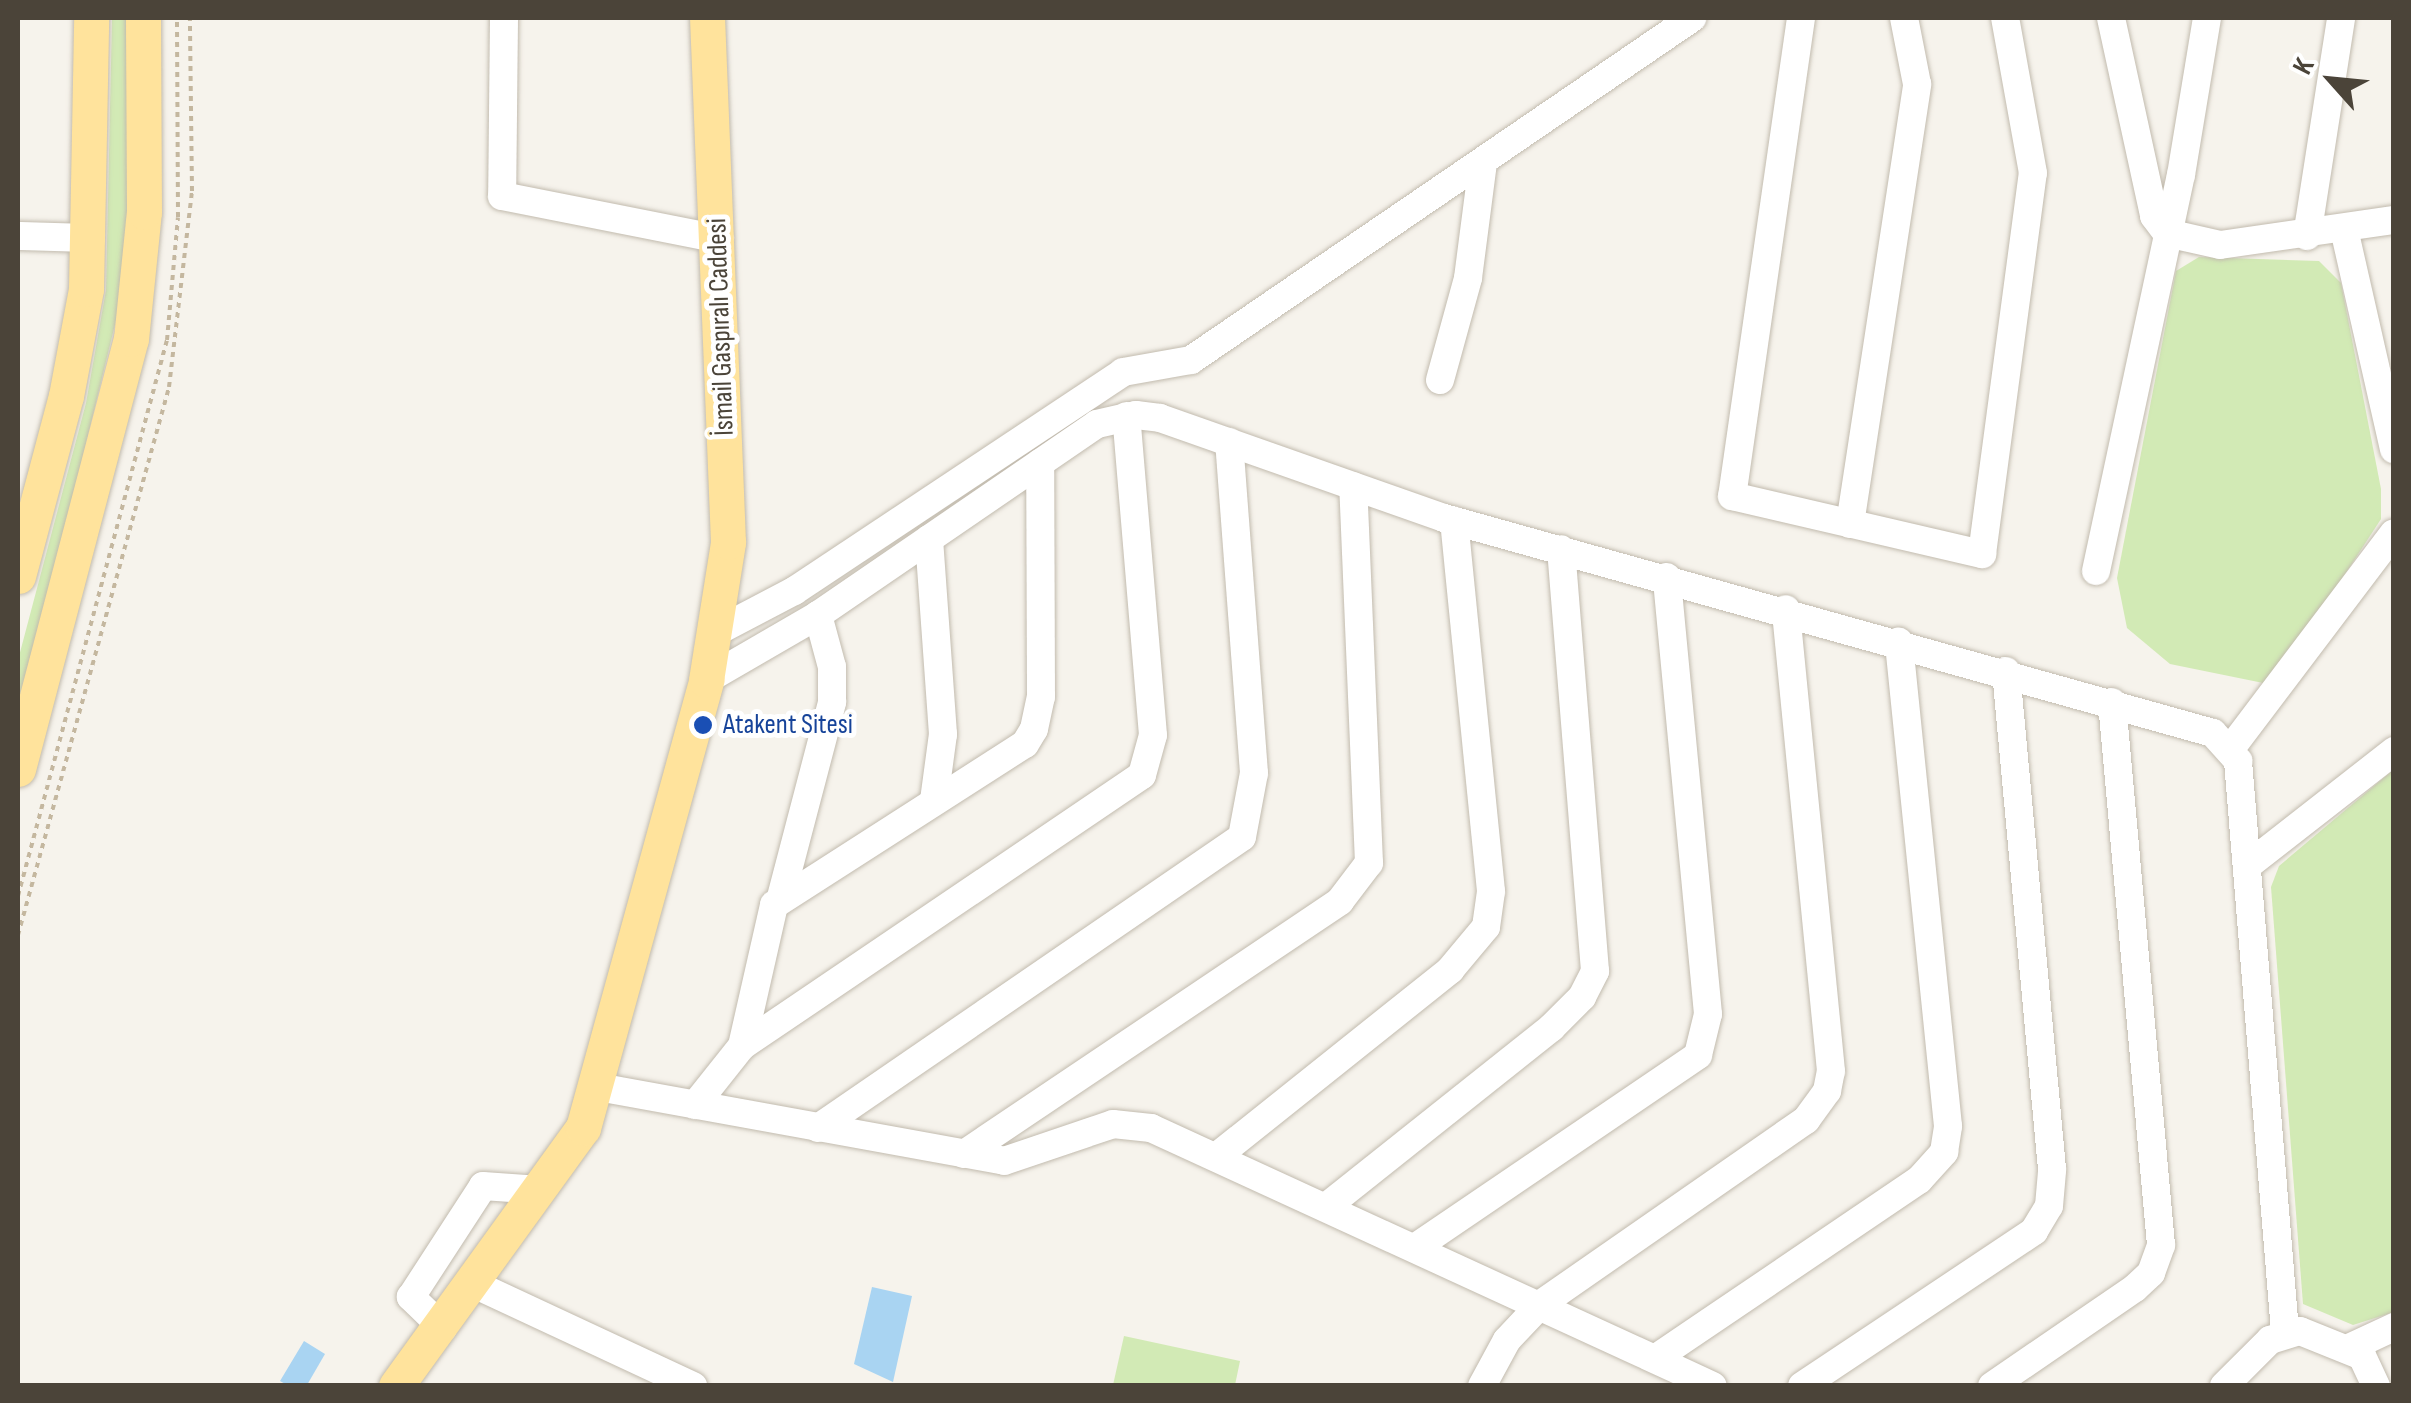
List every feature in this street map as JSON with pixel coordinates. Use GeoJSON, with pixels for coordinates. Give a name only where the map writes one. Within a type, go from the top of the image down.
{"type":"FeatureCollection","features":[{"type":"Feature","properties":{"kind":"main road"},"geometry":{"type":"LineString","coordinates":[[18,576],[66,396],[91,238],[91,18]]}},
{"type":"Feature","properties":{"kind":"main road"},"geometry":{"type":"LineString","coordinates":[[18,769],[112,426],[135,314],[144,212],[143,18]]}},
{"type":"Feature","properties":{"kind":"main road","name":"İsmail Gaspıralı Caddesi"},"geometry":{"type":"LineString","coordinates":[[396,1386],[443,1328],[583,1128],[598,1087],[706,680],[728,542],[720,239],[706,18]]}},
{"type":"Feature","properties":{"kind":"street"},"geometry":{"type":"LineString","coordinates":[[504,18],[502,196],[720,239]]}},
{"type":"Feature","properties":{"kind":"street"},"geometry":{"type":"LineString","coordinates":[[712,634],[794,591],[1123,372],[1191,360],[1692,18]]}},
{"type":"Feature","properties":{"kind":"street"},"geometry":{"type":"LineString","coordinates":[[1801,18],[1732,496],[1982,554],[2033,173],[2004,18]]}},
{"type":"Feature","properties":{"kind":"street"},"geometry":{"type":"LineString","coordinates":[[1850,524],[1917,84],[1904,18]]}},
{"type":"Feature","properties":{"kind":"street"},"geometry":{"type":"LineString","coordinates":[[2111,18],[2154,216],[2167,232],[2220,245],[2307,236],[2394,220]]}},
{"type":"Feature","properties":{"kind":"street"},"geometry":{"type":"LineString","coordinates":[[2096,570],[2207,18]]}},
{"type":"Feature","properties":{"kind":"street"},"geometry":{"type":"LineString","coordinates":[[2307,236],[2341,18]]}},
{"type":"Feature","properties":{"kind":"street"},"geometry":{"type":"LineString","coordinates":[[1440,380],[1468,278],[1482,162]]}},
{"type":"Feature","properties":{"kind":"street"},"geometry":{"type":"LineString","coordinates":[[2344,229],[2394,450]]}},
{"type":"Feature","properties":{"kind":"street"},"geometry":{"type":"LineString","coordinates":[[18,236],[91,238]]}},
{"type":"Feature","properties":{"kind":"street"},"geometry":{"type":"LineString","coordinates":[[695,1105],[742,1046],[1142,775],[1153,735],[1126,416]]}},
{"type":"Feature","properties":{"kind":"street"},"geometry":{"type":"LineString","coordinates":[[706,680],[818,616],[1097,424],[1126,416],[1160,418],[1454,521],[1786,609],[2112,702],[2213,733],[2232,746]]}},
{"type":"Feature","properties":{"kind":"street"},"geometry":{"type":"LineString","coordinates":[[818,1128],[1242,837],[1254,773],[1229,442]]}},
{"type":"Feature","properties":{"kind":"street"},"geometry":{"type":"LineString","coordinates":[[781,898],[1025,744],[1040,713],[1040,463]]}},
{"type":"Feature","properties":{"kind":"street"},"geometry":{"type":"LineString","coordinates":[[964,1154],[1340,901],[1369,863],[1353,486]]}},
{"type":"Feature","properties":{"kind":"street"},"geometry":{"type":"LineString","coordinates":[[1216,1157],[1450,970],[1486,927],[1491,891],[1454,521]]}},
{"type":"Feature","properties":{"kind":"street"},"geometry":{"type":"LineString","coordinates":[[2285,1332],[2246,866],[2232,746],[2394,533]]}},
{"type":"Feature","properties":{"kind":"street"},"geometry":{"type":"LineString","coordinates":[[929,539],[944,734],[934,801]]}},
{"type":"Feature","properties":{"kind":"street"},"geometry":{"type":"LineString","coordinates":[[1326,1207],[1551,1028],[1582,997],[1595,971],[1560,549]]}},
{"type":"Feature","properties":{"kind":"street"},"geometry":{"type":"LineString","coordinates":[[1416,1247],[1674,1077],[1704,1040],[1708,1014],[1667,577]]}},
{"type":"Feature","properties":{"kind":"street"},"geometry":{"type":"LineString","coordinates":[[1482,1386],[1508,1340],[1541,1304],[1806,1120],[1826,1091],[1831,1071],[1786,609]]}},
{"type":"Feature","properties":{"kind":"street"},"geometry":{"type":"LineString","coordinates":[[742,1046],[832,702],[832,667],[818,616]]}},
{"type":"Feature","properties":{"kind":"street"},"geometry":{"type":"LineString","coordinates":[[1656,1358],[1919,1180],[1944,1152],[1948,1126],[1900,641]]}},
{"type":"Feature","properties":{"kind":"street"},"geometry":{"type":"LineString","coordinates":[[1802,1386],[2034,1231],[2049,1206],[2052,1169],[2006,672]]}},
{"type":"Feature","properties":{"kind":"street"},"geometry":{"type":"LineString","coordinates":[[1992,1386],[2135,1288],[2151,1273],[2161,1245],[2112,702]]}},
{"type":"Feature","properties":{"kind":"street"},"geometry":{"type":"LineString","coordinates":[[2246,866],[2394,751]]}},
{"type":"Feature","properties":{"kind":"street"},"geometry":{"type":"LineString","coordinates":[[598,1087],[1004,1162],[1132,1124],[1216,1157],[1416,1247],[1712,1386]]}},
{"type":"Feature","properties":{"kind":"street"},"geometry":{"type":"LineString","coordinates":[[443,1328],[412,1296],[483,1186],[540,1190]]}},
{"type":"Feature","properties":{"kind":"street"},"geometry":{"type":"LineString","coordinates":[[474,1284],[693,1386]]}},
{"type":"Feature","properties":{"kind":"street"},"geometry":{"type":"LineString","coordinates":[[2349,1348],[2394,1327]]}},
{"type":"Feature","properties":{"kind":"street"},"geometry":{"type":"LineString","coordinates":[[2285,1332],[2349,1348],[2362,1356],[2376,1386]]}},
{"type":"Feature","properties":{"kind":"street"},"geometry":{"type":"LineString","coordinates":[[2224,1386],[2285,1332]]}},
{"type":"Feature","properties":{"kind":"path"},"geometry":{"type":"LineString","coordinates":[[18,935],[168,387],[192,190],[190,18]]}},
{"type":"Feature","properties":{"kind":"green space"},"geometry":{"type":"Polygon","coordinates":[[[112,18],[128,18],[129,194],[118,312],[18,723],[18,660],[86,403],[106,290],[112,18]]]}},
{"type":"Feature","properties":{"kind":"green space"},"geometry":{"type":"Polygon","coordinates":[[[2199,257],[2319,261],[2341,283],[2381,489],[2381,519],[2273,685],[2170,664],[2127,628],[2117,578],[2176,271],[2199,257]]]}},
{"type":"Feature","properties":{"kind":"green space"},"geometry":{"type":"Polygon","coordinates":[[[2393,770],[2394,1312],[2353,1325],[2303,1304],[2271,887],[2279,866],[2393,770]]]}},
{"type":"Feature","properties":{"kind":"green space"},"geometry":{"type":"Polygon","coordinates":[[[1124,1336],[1240,1361],[1235,1385],[1113,1385],[1124,1336]]]}},
{"type":"Feature","properties":{"kind":"water"},"geometry":{"type":"Polygon","coordinates":[[[872,1287],[912,1296],[893,1382],[854,1364],[872,1287]]]}},
{"type":"Feature","properties":{"kind":"water"},"geometry":{"type":"Polygon","coordinates":[[[304,1341],[325,1354],[307,1385],[287,1385],[280,1381],[304,1341]]]}},
{"type":"Feature","properties":{"kind":"place","name":"Atakent Sitesi"},"geometry":{"type":"Point","coordinates":[703,725]}}]}
